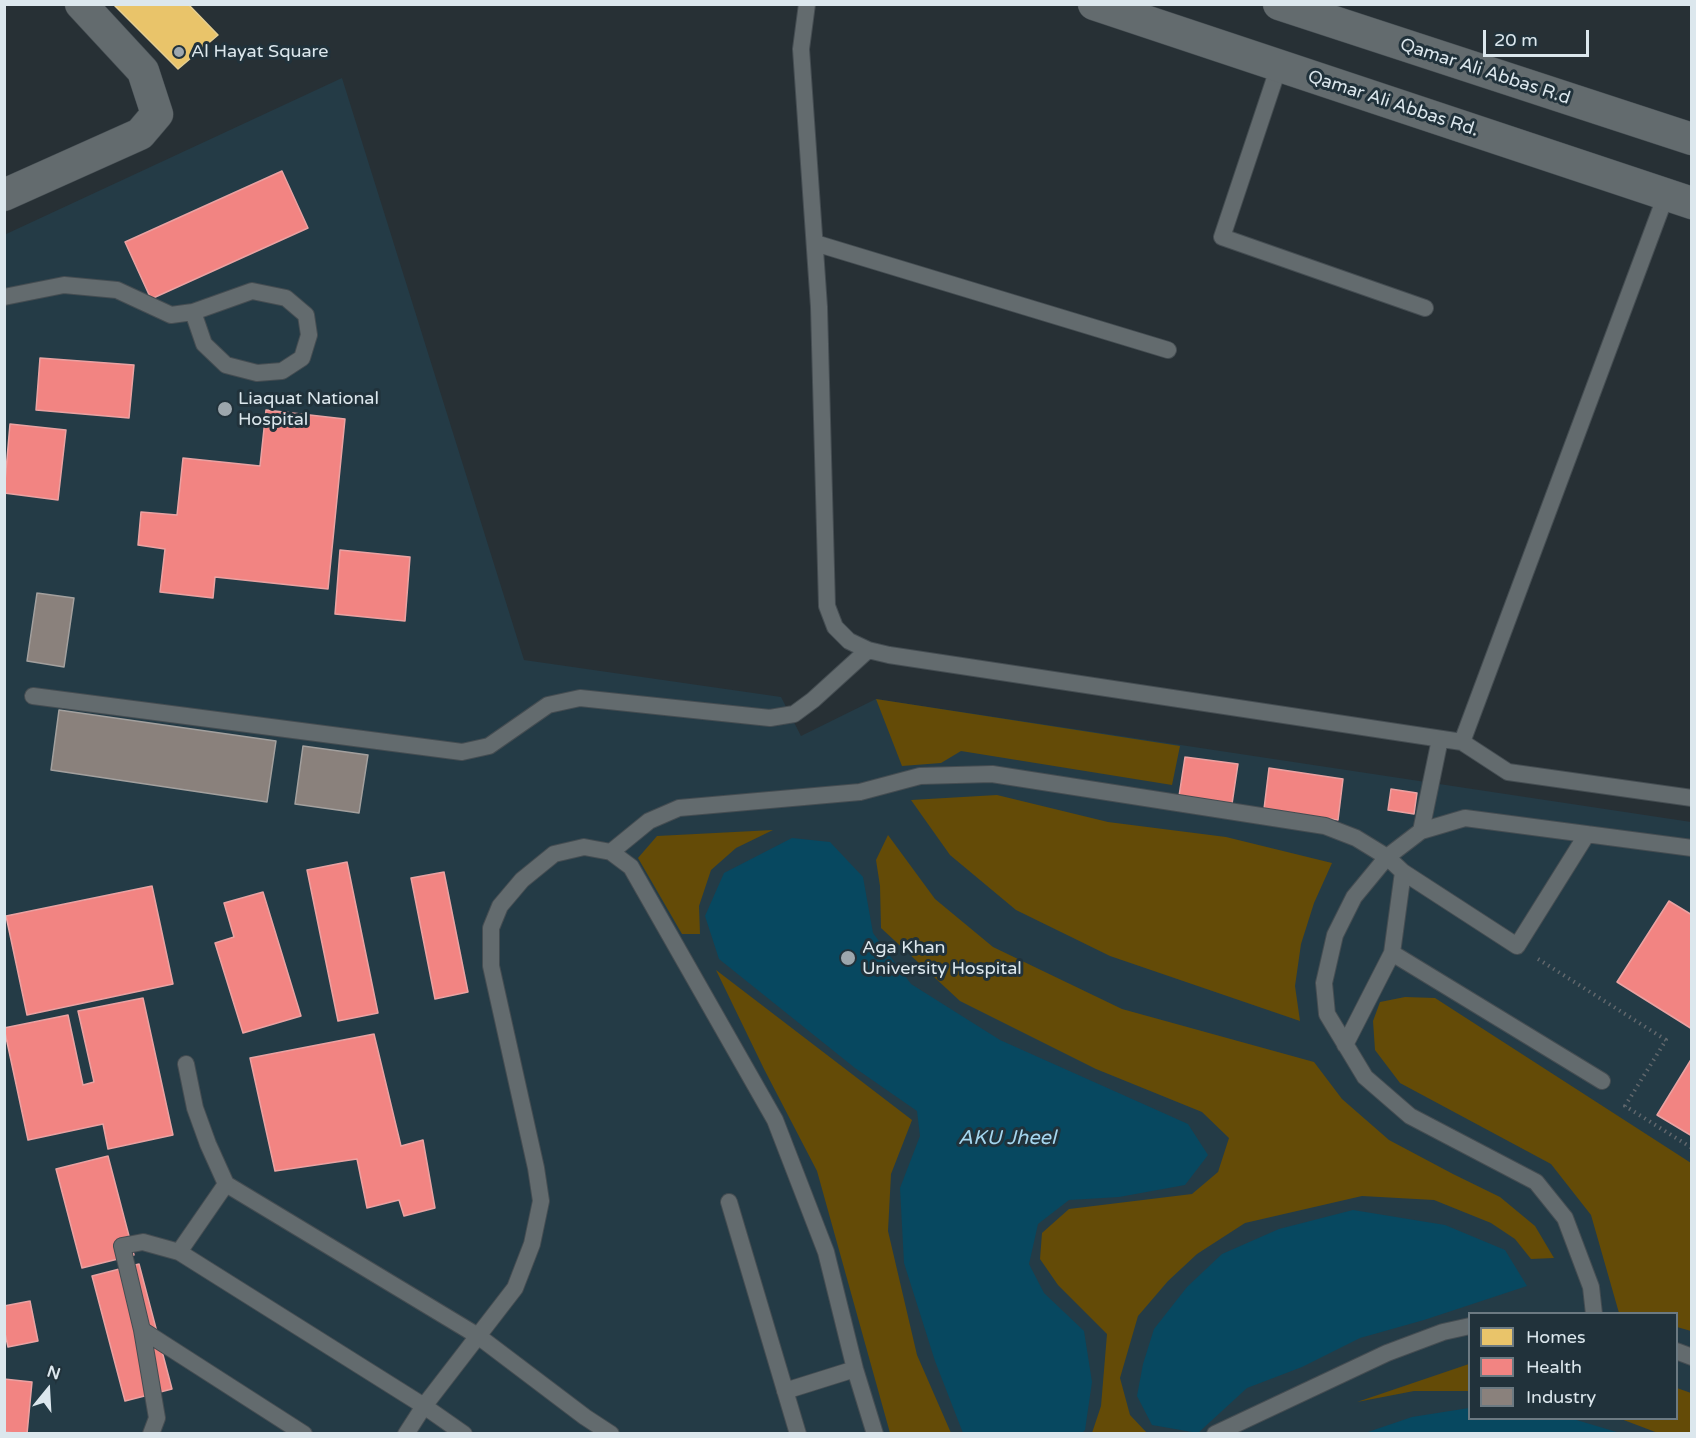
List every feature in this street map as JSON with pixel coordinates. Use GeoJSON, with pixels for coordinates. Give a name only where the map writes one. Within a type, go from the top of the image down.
{"type":"FeatureCollection","features":[{"type":"Feature","properties":{"kind":"street"},"geometry":{"type":"LineString","coordinates":[[4,195],[140,134],[157,114],[143,71],[81,4]]}},
{"type":"Feature","properties":{"kind":"street","name":"Qamar Ali Abbas Rd."},"geometry":{"type":"LineString","coordinates":[[1094,4],[1679,199]]}},
{"type":"Feature","properties":{"kind":"street","name":"Qamar Ali Abbas R.d"},"geometry":{"type":"LineString","coordinates":[[1279,4],[1692,139]]}},
{"type":"Feature","properties":{"kind":"lane"},"geometry":{"type":"LineString","coordinates":[[807,4],[801,49],[819,307],[827,606],[835,627],[849,641],[868,650],[889,655],[1462,742],[1508,772],[1692,798]]}},
{"type":"Feature","properties":{"kind":"lane"},"geometry":{"type":"LineString","coordinates":[[1279,66],[1222,237],[1425,308]]}},
{"type":"Feature","properties":{"kind":"lane"},"geometry":{"type":"LineString","coordinates":[[1462,742],[1679,199]]}},
{"type":"Feature","properties":{"kind":"lane"},"geometry":{"type":"LineString","coordinates":[[815,243],[1168,350]]}},
{"type":"Feature","properties":{"kind":"lane"},"geometry":{"type":"LineString","coordinates":[[4,297],[64,285],[117,290],[171,315],[193,312],[252,291],[286,298],[306,315],[309,335],[302,358],[282,371],[257,373],[226,365],[204,344],[193,312]]}},
{"type":"Feature","properties":{"kind":"lane"},"geometry":{"type":"LineString","coordinates":[[33,696],[462,752],[489,746],[548,705],[580,698],[770,718],[794,714],[813,700],[868,650]]}},
{"type":"Feature","properties":{"kind":"lane"},"geometry":{"type":"LineString","coordinates":[[1421,831],[1440,739]]}},
{"type":"Feature","properties":{"kind":"lane"},"geometry":{"type":"LineString","coordinates":[[611,852],[649,821],[679,808],[860,792],[921,776],[992,774],[1325,826],[1356,837],[1387,857],[1403,872],[1517,946],[1587,834]]}},
{"type":"Feature","properties":{"kind":"lane"},"geometry":{"type":"LineString","coordinates":[[1594,1312],[1591,1287],[1565,1218],[1536,1182],[1410,1116],[1365,1077],[1327,1014],[1324,983],[1335,935],[1354,897],[1387,857],[1421,831],[1465,818],[1692,848]]}},
{"type":"Feature","properties":{"kind":"lane"},"geometry":{"type":"LineString","coordinates":[[406,1434],[424,1406],[515,1288],[532,1244],[541,1201],[536,1168],[491,966],[491,928],[500,906],[522,880],[554,854],[584,847],[611,852],[631,867],[775,1120],[826,1252],[855,1369],[875,1434]]}},
{"type":"Feature","properties":{"kind":"lane"},"geometry":{"type":"LineString","coordinates":[[1345,1045],[1392,953],[1403,872]]}},
{"type":"Feature","properties":{"kind":"lane"},"geometry":{"type":"LineString","coordinates":[[1392,953],[1602,1081]]}},
{"type":"Feature","properties":{"kind":"lane"},"geometry":{"type":"LineString","coordinates":[[186,1064],[195,1108],[226,1184],[478,1336],[610,1434]]}},
{"type":"Feature","properties":{"kind":"lane"},"geometry":{"type":"LineString","coordinates":[[179,1252],[226,1184]]}},
{"type":"Feature","properties":{"kind":"lane"},"geometry":{"type":"LineString","coordinates":[[729,1202],[798,1434]]}},
{"type":"Feature","properties":{"kind":"lane"},"geometry":{"type":"LineString","coordinates":[[151,1434],[157,1418],[142,1330],[122,1246],[143,1242],[179,1252],[424,1406],[464,1434]]}},
{"type":"Feature","properties":{"kind":"lane"},"geometry":{"type":"LineString","coordinates":[[1215,1434],[1387,1353],[1443,1332],[1468,1326]]}},
{"type":"Feature","properties":{"kind":"lane"},"geometry":{"type":"LineString","coordinates":[[142,1330],[304,1434]]}},
{"type":"Feature","properties":{"kind":"lane"},"geometry":{"type":"LineString","coordinates":[[1678,1351],[1692,1357]]}},
{"type":"Feature","properties":{"kind":"lane"},"geometry":{"type":"LineString","coordinates":[[785,1391],[855,1369]]}},
{"type":"Feature","properties":{"kind":"path"},"geometry":{"type":"LineString","coordinates":[[1517,946],[1666,1040],[1625,1106],[1692,1148]]}},
{"type":"Feature","properties":{"kind":"shaded area","name":"Aga Khan University Hospital"},"geometry":{"type":"Polygon","coordinates":[[[342,78],[524,660],[781,697],[801,736],[876,699],[1691,822],[1691,1433],[5,1433],[4,235],[342,78]]]}},
{"type":"Feature","properties":{"kind":"shaded area"},"geometry":{"type":"Polygon","coordinates":[[[876,699],[1180,746],[1172,785],[961,751],[941,763],[902,766],[876,699]]]}},
{"type":"Feature","properties":{"kind":"shaded area"},"geometry":{"type":"Polygon","coordinates":[[[997,795],[1108,822],[1226,837],[1332,863],[1314,903],[1301,944],[1295,986],[1300,1021],[1110,956],[1016,910],[950,855],[911,800],[997,795]]]}},
{"type":"Feature","properties":{"kind":"shaded area"},"geometry":{"type":"Polygon","coordinates":[[[773,830],[736,848],[711,870],[699,906],[700,934],[682,934],[638,858],[657,836],[773,830]]]}},
{"type":"Feature","properties":{"kind":"shaded area"},"geometry":{"type":"Polygon","coordinates":[[[888,835],[935,899],[993,947],[1122,1009],[1314,1062],[1342,1099],[1389,1140],[1500,1197],[1535,1226],[1554,1258],[1531,1259],[1515,1239],[1491,1223],[1434,1200],[1362,1196],[1245,1223],[1197,1254],[1168,1281],[1138,1316],[1120,1378],[1130,1415],[1147,1433],[1092,1433],[1101,1406],[1107,1334],[1058,1285],[1040,1259],[1042,1233],[1069,1209],[1192,1194],[1218,1172],[1229,1138],[1202,1112],[1096,1069],[960,1001],[881,928],[880,886],[876,860],[888,835]]]}},
{"type":"Feature","properties":{"kind":"shaded area"},"geometry":{"type":"Polygon","coordinates":[[[716,970],[912,1120],[891,1174],[888,1231],[917,1355],[951,1433],[890,1433],[817,1171],[716,970]]]}},
{"type":"Feature","properties":{"kind":"shaded area"},"geometry":{"type":"Polygon","coordinates":[[[1405,997],[1435,998],[1691,1163],[1691,1331],[1678,1327],[1678,1312],[1619,1312],[1591,1215],[1551,1164],[1400,1083],[1375,1050],[1373,1021],[1380,1002],[1405,997]]]}},
{"type":"Feature","properties":{"kind":"shaded area"},"geometry":{"type":"Polygon","coordinates":[[[1468,1364],[1468,1391],[1414,1391],[1357,1402],[1468,1364]]]}},
{"type":"Feature","properties":{"kind":"shaded area"},"geometry":{"type":"Polygon","coordinates":[[[1678,1388],[1691,1393],[1691,1433],[1658,1433],[1624,1420],[1678,1420],[1678,1388]]]}},
{"type":"Feature","properties":{"kind":"water","name":"AKU Jheel"},"geometry":{"type":"Polygon","coordinates":[[[792,838],[830,842],[863,877],[873,933],[911,984],[1000,1040],[1188,1124],[1208,1155],[1185,1185],[1119,1197],[1069,1200],[1038,1224],[1029,1264],[1044,1293],[1084,1331],[1092,1382],[1085,1430],[1082,1433],[963,1433],[935,1361],[904,1263],[900,1188],[920,1136],[917,1111],[855,1068],[719,959],[705,916],[724,873],[792,838]]]}},
{"type":"Feature","properties":{"kind":"water"},"geometry":{"type":"Polygon","coordinates":[[[1353,1210],[1445,1225],[1505,1250],[1527,1286],[1424,1320],[1360,1338],[1302,1367],[1247,1388],[1198,1433],[1152,1425],[1137,1396],[1143,1364],[1154,1329],[1187,1287],[1222,1254],[1279,1229],[1353,1210]]]}},
{"type":"Feature","properties":{"kind":"water"},"geometry":{"type":"Polygon","coordinates":[[[1468,1408],[1468,1420],[1576,1420],[1620,1433],[1365,1433],[1412,1417],[1468,1408]]]}},
{"type":"Feature","properties":{"kind":"building: Homes","name":"Al Hayat Square"},"geometry":{"type":"Polygon","coordinates":[[[113,4],[188,4],[218,35],[178,69],[113,4]]]}},
{"type":"Feature","properties":{"kind":"building: Health"},"geometry":{"type":"Polygon","coordinates":[[[282,171],[308,228],[151,299],[125,242],[282,171]]]}},
{"type":"Feature","properties":{"kind":"building: Health"},"geometry":{"type":"Polygon","coordinates":[[[40,358],[134,365],[129,418],[36,410],[40,358]]]}},
{"type":"Feature","properties":{"kind":"building: Health"},"geometry":{"type":"Polygon","coordinates":[[[266,410],[345,419],[328,589],[215,577],[213,598],[160,592],[165,549],[138,545],[141,512],[177,515],[183,458],[260,466],[266,410]]]}},
{"type":"Feature","properties":{"kind":"building: Health"},"geometry":{"type":"Polygon","coordinates":[[[10,424],[66,430],[58,500],[4,493],[10,424]]]}},
{"type":"Feature","properties":{"kind":"building: Health"},"geometry":{"type":"Polygon","coordinates":[[[340,550],[410,557],[405,621],[335,614],[340,550]]]}},
{"type":"Feature","properties":{"kind":"building: Health"},"geometry":{"type":"Polygon","coordinates":[[[1185,757],[1238,764],[1232,804],[1179,796],[1185,757]]]}},
{"type":"Feature","properties":{"kind":"building: Health"},"geometry":{"type":"Polygon","coordinates":[[[1269,768],[1343,779],[1338,820],[1264,809],[1269,768]]]}},
{"type":"Feature","properties":{"kind":"building: Health"},"geometry":{"type":"Polygon","coordinates":[[[1391,789],[1417,793],[1414,814],[1388,810],[1391,789]]]}},
{"type":"Feature","properties":{"kind":"building: Health"},"geometry":{"type":"Polygon","coordinates":[[[347,862],[378,1013],[338,1021],[307,870],[347,862]]]}},
{"type":"Feature","properties":{"kind":"building: Health"},"geometry":{"type":"Polygon","coordinates":[[[444,872],[468,992],[435,999],[411,878],[444,872]]]}},
{"type":"Feature","properties":{"kind":"building: Health"},"geometry":{"type":"Polygon","coordinates":[[[152,886],[173,984],[27,1015],[6,916],[152,886]]]}},
{"type":"Feature","properties":{"kind":"building: Health"},"geometry":{"type":"Polygon","coordinates":[[[263,892],[301,1016],[243,1033],[215,943],[234,937],[224,903],[263,892]]]}},
{"type":"Feature","properties":{"kind":"building: Health"},"geometry":{"type":"Polygon","coordinates":[[[1669,901],[1692,915],[1692,1029],[1617,982],[1669,901]]]}},
{"type":"Feature","properties":{"kind":"building: Health"},"geometry":{"type":"Polygon","coordinates":[[[143,998],[173,1135],[108,1149],[103,1124],[28,1140],[4,1028],[68,1015],[83,1085],[94,1082],[78,1011],[143,998]]]}},
{"type":"Feature","properties":{"kind":"building: Health"},"geometry":{"type":"Polygon","coordinates":[[[374,1034],[401,1146],[423,1140],[435,1208],[404,1216],[399,1200],[367,1208],[357,1159],[275,1171],[250,1058],[374,1034]]]}},
{"type":"Feature","properties":{"kind":"building: Health"},"geometry":{"type":"Polygon","coordinates":[[[1692,1058],[1692,1136],[1657,1115],[1692,1058]]]}},
{"type":"Feature","properties":{"kind":"building: Health"},"geometry":{"type":"Polygon","coordinates":[[[108,1156],[134,1255],[82,1268],[56,1169],[108,1156]]]}},
{"type":"Feature","properties":{"kind":"building: Health"},"geometry":{"type":"Polygon","coordinates":[[[139,1264],[172,1389],[125,1401],[92,1276],[139,1264]]]}},
{"type":"Feature","properties":{"kind":"building: Health"},"geometry":{"type":"Polygon","coordinates":[[[30,1301],[38,1341],[8,1347],[4,1329],[4,1306],[30,1301]]]}},
{"type":"Feature","properties":{"kind":"building: Health"},"geometry":{"type":"Polygon","coordinates":[[[4,1379],[32,1382],[27,1434],[4,1432],[4,1379]]]}},
{"type":"Feature","properties":{"kind":"building: Industry"},"geometry":{"type":"Polygon","coordinates":[[[37,593],[74,598],[64,667],[27,661],[37,593]]]}},
{"type":"Feature","properties":{"kind":"building: Industry"},"geometry":{"type":"Polygon","coordinates":[[[59,710],[276,741],[267,802],[51,770],[59,710]]]}},
{"type":"Feature","properties":{"kind":"building: Industry"},"geometry":{"type":"Polygon","coordinates":[[[303,746],[368,755],[359,813],[295,804],[303,746]]]}},
{"type":"Feature","properties":{"kind":"place","name":"Al Hayat Square"},"geometry":{"type":"Point","coordinates":[179,52]}},
{"type":"Feature","properties":{"kind":"place","name":"Liaquat National Hospital"},"geometry":{"type":"Point","coordinates":[225,409]}},
{"type":"Feature","properties":{"kind":"place","name":"Aga Khan University Hospital"},"geometry":{"type":"Point","coordinates":[848,958]}}]}
